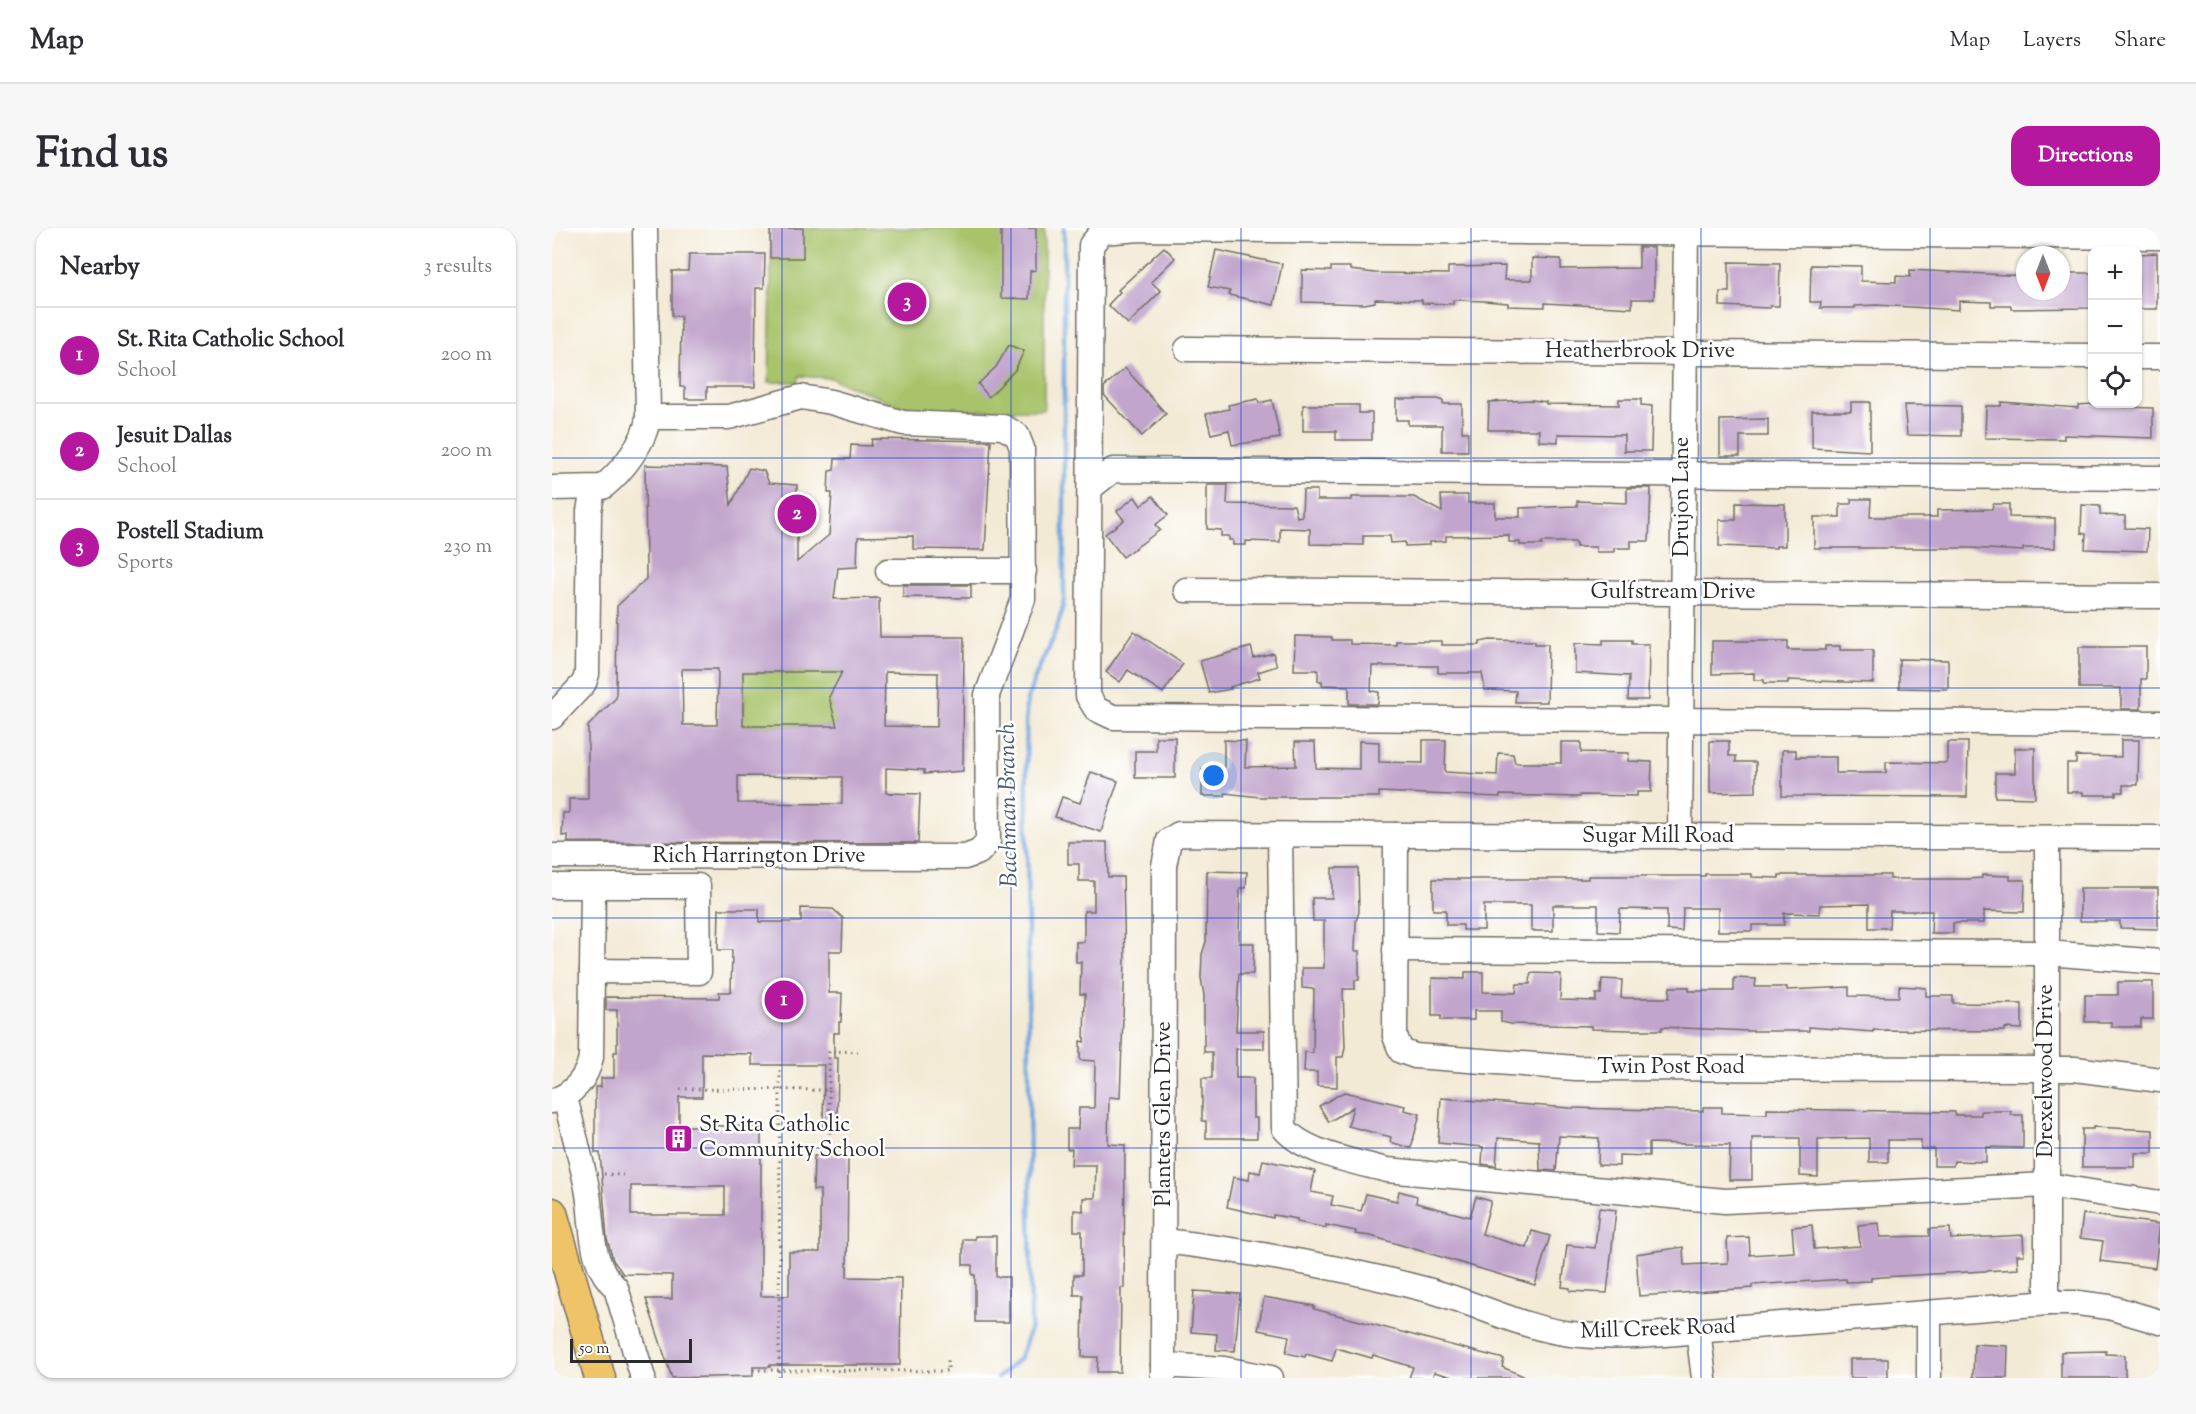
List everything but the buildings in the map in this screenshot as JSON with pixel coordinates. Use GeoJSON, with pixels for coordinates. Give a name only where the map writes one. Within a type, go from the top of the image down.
{"type":"FeatureCollection","features":[{"type":"Feature","properties":{"kind":"main road"},"geometry":{"type":"LineString","coordinates":[[552,1213],[600,1378]]}},
{"type":"Feature","properties":{"kind":"street"},"geometry":{"type":"LineString","coordinates":[[552,488],[603,487],[615,475],[644,435],[648,417],[645,228]]}},
{"type":"Feature","properties":{"kind":"street"},"geometry":{"type":"LineString","coordinates":[[2160,237],[1686,231],[1140,229],[1102,232],[1091,245],[1088,696],[1096,709],[1113,717],[2160,723]]}},
{"type":"Feature","properties":{"kind":"street","name":"Drujon Lane"},"geometry":{"type":"LineString","coordinates":[[1680,837],[1686,231]]}},
{"type":"Feature","properties":{"kind":"street","name":"Heatherbrook Drive"},"geometry":{"type":"LineString","coordinates":[[1187,349],[2088,356]]}},
{"type":"Feature","properties":{"kind":"street"},"geometry":{"type":"LineString","coordinates":[[2142,357],[2160,357]]}},
{"type":"Feature","properties":{"kind":"street"},"geometry":{"type":"LineString","coordinates":[[648,417],[729,417],[801,398],[831,402],[903,423],[989,425],[1011,430],[1017,435],[1022,448],[1024,571],[888,572]]}},
{"type":"Feature","properties":{"kind":"street"},"geometry":{"type":"LineString","coordinates":[[1090,488],[1113,470],[2160,478]]}},
{"type":"Feature","properties":{"kind":"street"},"geometry":{"type":"LineString","coordinates":[[552,717],[584,683],[587,674],[589,511],[592,489]]}},
{"type":"Feature","properties":{"kind":"street","name":"Rich Harrington Drive"},"geometry":{"type":"LineString","coordinates":[[552,856],[965,858],[979,852],[988,842],[987,695],[993,671],[1020,610],[1024,571]]}},
{"type":"Feature","properties":{"kind":"street","name":"Gulfstream Drive"},"geometry":{"type":"LineString","coordinates":[[1186,590],[2160,596]]}},
{"type":"Feature","properties":{"kind":"street","name":"Sugar Mill Road"},"geometry":{"type":"LineString","coordinates":[[1165,849],[1169,840],[1179,834],[2160,838]]}},
{"type":"Feature","properties":{"kind":"street"},"geometry":{"type":"LineString","coordinates":[[1280,835],[1284,1128],[1293,1139],[1344,1159],[1387,1170],[1725,1201],[2047,1185],[2160,1203]]}},
{"type":"Feature","properties":{"kind":"street","name":"Twin Post Road"},"geometry":{"type":"LineString","coordinates":[[1396,835],[1395,1036],[1401,1051],[1415,1056],[1576,1068],[2075,1070],[2160,1080]]}},
{"type":"Feature","properties":{"kind":"street","name":"Drexelwood Drive"},"geometry":{"type":"LineString","coordinates":[[2047,838],[2049,1070],[2047,1303]]}},
{"type":"Feature","properties":{"kind":"street","name":"Planters Glen Drive"},"geometry":{"type":"LineString","coordinates":[[1163,1372],[1165,849]]}},
{"type":"Feature","properties":{"kind":"street"},"geometry":{"type":"LineString","coordinates":[[552,886],[698,886],[699,972],[592,971]]}},
{"type":"Feature","properties":{"kind":"street"},"geometry":{"type":"LineString","coordinates":[[593,886],[589,1068],[574,1089],[558,1099],[588,1192],[592,1240],[606,1278],[616,1288],[643,1378]]}},
{"type":"Feature","properties":{"kind":"street"},"geometry":{"type":"LineString","coordinates":[[1395,950],[2047,953],[2160,962]]}},
{"type":"Feature","properties":{"kind":"street","name":"Mill Creek Road"},"geometry":{"type":"LineString","coordinates":[[1165,1241],[1255,1252],[1332,1267],[1430,1291],[1540,1327],[1570,1334],[1598,1336],[1698,1330],[2047,1303],[2078,1303],[2109,1307],[2160,1322]]}},
{"type":"Feature","properties":{"kind":"street"},"geometry":{"type":"LineString","coordinates":[[574,1289],[606,1278]]}},
{"type":"Feature","properties":{"kind":"street"},"geometry":{"type":"LineString","coordinates":[[1929,1313],[1929,1378]]}},
{"type":"Feature","properties":{"kind":"street"},"geometry":{"type":"LineString","coordinates":[[1698,1330],[1704,1378]]}},
{"type":"Feature","properties":{"kind":"street"},"geometry":{"type":"LineString","coordinates":[[1163,1372],[1224,1369],[1271,1378]]}},
{"type":"Feature","properties":{"kind":"path"},"geometry":{"type":"LineString","coordinates":[[830,1162],[830,1051],[858,1052]]}},
{"type":"Feature","properties":{"kind":"path"},"geometry":{"type":"LineString","coordinates":[[779,1378],[780,1065]]}},
{"type":"Feature","properties":{"kind":"path"},"geometry":{"type":"LineString","coordinates":[[680,1089],[830,1090]]}},
{"type":"Feature","properties":{"kind":"path"},"geometry":{"type":"LineString","coordinates":[[753,1370],[948,1371],[948,1359]]}},
{"type":"Feature","properties":{"kind":"green space"},"geometry":{"type":"Polygon","coordinates":[[[772,228],[1044,228],[1044,410],[913,411],[830,378],[799,376],[798,382],[769,382],[772,228]]]}},
{"type":"Feature","properties":{"kind":"green space"},"geometry":{"type":"Polygon","coordinates":[[[740,672],[843,672],[840,689],[832,691],[829,697],[832,707],[842,712],[842,726],[740,726],[744,699],[740,672]]]}},
{"type":"Feature","properties":{"kind":"waterway","name":"Bachman Branch"},"geometry":{"type":"LineString","coordinates":[[998,1378],[1020,1358],[1031,1326],[1026,705],[1058,626],[1064,598],[1064,228]]}},
{"type":"Feature","properties":{"kind":"place","name":"Postell Stadium"},"geometry":{"type":"Point","coordinates":[907,302]}},
{"type":"Feature","properties":{"kind":"place","name":"Jesuit Dallas"},"geometry":{"type":"Point","coordinates":[797,514]}},
{"type":"Feature","properties":{"kind":"place","name":"St. Rita Catholic School"},"geometry":{"type":"Point","coordinates":[784,1000]}},
{"type":"Feature","properties":{"kind":"place","name":"St Rita Catholic Community School"},"geometry":{"type":"Point","coordinates":[678,1139]}}]}
